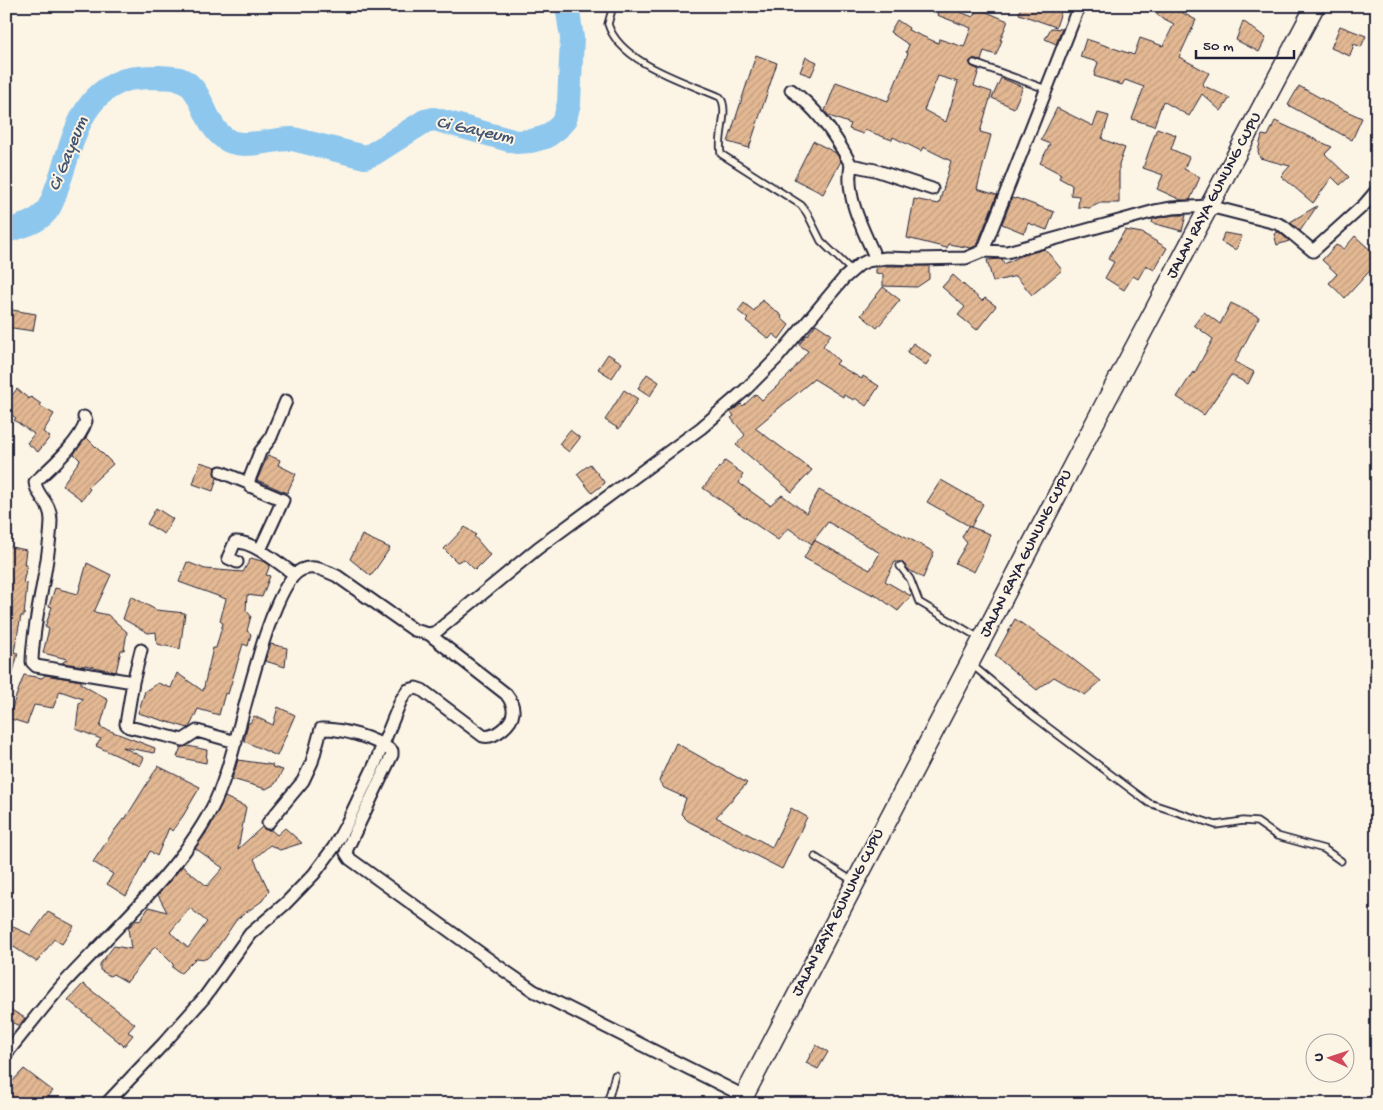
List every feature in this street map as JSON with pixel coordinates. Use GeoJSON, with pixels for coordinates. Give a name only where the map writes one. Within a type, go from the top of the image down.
{"type":"FeatureCollection","features":[{"type":"Feature","properties":{"kind":"highway","name":"JALAN RAYA GUNUNG CUPU"},"geometry":{"type":"LineString","coordinates":[[742,1100],[969,663],[983,640],[1315,6]]}},
{"type":"Feature","properties":{"kind":"street"},"geometry":{"type":"LineString","coordinates":[[983,251],[1079,6]]}},
{"type":"Feature","properties":{"kind":"street"},"geometry":{"type":"LineString","coordinates":[[791,90],[806,101],[822,119],[838,141],[851,165],[849,177],[852,198],[862,228],[876,259]]}},
{"type":"Feature","properties":{"kind":"street"},"geometry":{"type":"LineString","coordinates":[[851,165],[875,170],[932,189]]}},
{"type":"Feature","properties":{"kind":"street"},"geometry":{"type":"LineString","coordinates":[[429,634],[441,628],[538,548],[701,428],[727,406],[777,358],[844,278],[867,261],[876,259],[966,258],[983,251],[1007,252],[1155,211],[1185,206],[1209,206],[1279,224],[1313,251],[1365,204],[1377,190]]}},
{"type":"Feature","properties":{"kind":"street"},"geometry":{"type":"LineString","coordinates":[[248,483],[260,452],[270,439],[286,401]]}},
{"type":"Feature","properties":{"kind":"street"},"geometry":{"type":"LineString","coordinates":[[84,417],[86,421],[84,427],[75,440],[35,482],[35,487],[50,508],[51,518],[32,662],[36,666],[133,682]]}},
{"type":"Feature","properties":{"kind":"street"},"geometry":{"type":"LineString","coordinates":[[221,472],[283,500],[260,550]]}},
{"type":"Feature","properties":{"kind":"street"},"geometry":{"type":"LineString","coordinates":[[236,562],[228,558],[235,542],[245,543],[260,550],[294,574]]}},
{"type":"Feature","properties":{"kind":"street"},"geometry":{"type":"LineString","coordinates":[[6,1054],[65,982],[128,918],[173,865],[213,807],[236,742],[260,650],[277,605],[294,574],[309,567],[337,576],[414,630],[429,634],[506,694],[513,706],[512,718],[507,725],[487,738],[422,690],[412,688],[404,694],[386,747],[334,847],[314,874],[285,904],[250,934],[204,998],[106,1104]]}},
{"type":"Feature","properties":{"kind":"street"},"geometry":{"type":"LineString","coordinates":[[141,650],[126,724],[129,727],[183,740],[198,731],[236,742]]}},
{"type":"Feature","properties":{"kind":"street"},"geometry":{"type":"LineString","coordinates":[[268,823],[303,781],[312,762],[321,729],[357,735],[386,747],[392,753],[391,757],[347,849],[346,853],[350,858],[505,972],[534,990],[742,1100]]}},
{"type":"Feature","properties":{"kind":"lane"},"geometry":{"type":"LineString","coordinates":[[614,6],[608,24],[616,39],[634,57],[656,70],[720,97],[724,106],[718,144],[720,154],[801,205],[807,212],[820,241],[852,272]]}},
{"type":"Feature","properties":{"kind":"lane"},"geometry":{"type":"LineString","coordinates":[[974,63],[1046,89]]}},
{"type":"Feature","properties":{"kind":"lane"},"geometry":{"type":"LineString","coordinates":[[900,566],[910,579],[919,602],[983,640]]}},
{"type":"Feature","properties":{"kind":"lane"},"geometry":{"type":"LineString","coordinates":[[969,663],[1033,716],[1149,803],[1216,825],[1243,821],[1257,822],[1285,839],[1324,849],[1341,862]]}},
{"type":"Feature","properties":{"kind":"lane"},"geometry":{"type":"LineString","coordinates":[[814,857],[855,882]]}},
{"type":"Feature","properties":{"kind":"lane"},"geometry":{"type":"LineString","coordinates":[[607,1104],[615,1075]]}},
{"type":"Feature","properties":{"kind":"building"},"geometry":{"type":"Polygon","coordinates":[[[940,6],[945,6],[973,17],[977,8],[1008,21],[996,55],[984,51],[981,61],[974,58],[969,62],[971,66],[979,70],[974,86],[992,92],[980,132],[991,135],[977,189],[997,195],[977,245],[971,248],[948,244],[947,248],[907,238],[914,199],[939,204],[951,161],[923,147],[921,151],[893,137],[892,140],[865,130],[863,134],[849,129],[851,124],[829,116],[825,111],[836,82],[888,101],[908,53],[906,52],[909,45],[890,32],[897,20],[909,28],[908,30],[938,43],[939,39],[964,47],[971,28],[937,15],[940,6]],[[938,76],[924,110],[946,122],[958,82],[938,76]]]}},
{"type":"Feature","properties":{"kind":"building"},"geometry":{"type":"Polygon","coordinates":[[[1021,6],[1063,6],[1056,27],[1019,14],[1021,6]]]}},
{"type":"Feature","properties":{"kind":"building"},"geometry":{"type":"Polygon","coordinates":[[[1161,6],[1170,6],[1196,20],[1179,57],[1209,73],[1202,85],[1230,98],[1221,111],[1202,94],[1189,116],[1163,101],[1154,126],[1132,119],[1144,87],[1125,80],[1122,85],[1094,76],[1098,62],[1080,57],[1086,39],[1134,55],[1140,38],[1163,46],[1174,24],[1157,15],[1161,6]]]}},
{"type":"Feature","properties":{"kind":"building"},"geometry":{"type":"Polygon","coordinates":[[[1243,21],[1266,38],[1259,52],[1236,40],[1243,21]]]}},
{"type":"Feature","properties":{"kind":"building"},"geometry":{"type":"Polygon","coordinates":[[[1340,26],[1366,36],[1361,47],[1354,44],[1350,56],[1331,48],[1340,26]]]}},
{"type":"Feature","properties":{"kind":"building"},"geometry":{"type":"Polygon","coordinates":[[[1051,28],[1062,29],[1056,44],[1045,39],[1051,28]]]}},
{"type":"Feature","properties":{"kind":"building"},"geometry":{"type":"Polygon","coordinates":[[[756,55],[777,63],[749,148],[728,142],[756,55]]]}},
{"type":"Feature","properties":{"kind":"building"},"geometry":{"type":"Polygon","coordinates":[[[806,57],[817,62],[811,76],[800,72],[806,57]]]}},
{"type":"Feature","properties":{"kind":"building"},"geometry":{"type":"Polygon","coordinates":[[[1001,78],[1023,87],[1014,108],[992,98],[1001,78]]]}},
{"type":"Feature","properties":{"kind":"building"},"geometry":{"type":"Polygon","coordinates":[[[1299,86],[1333,105],[1362,118],[1352,140],[1288,105],[1299,86]]]}},
{"type":"Feature","properties":{"kind":"building"},"geometry":{"type":"Polygon","coordinates":[[[1057,108],[1093,126],[1098,113],[1109,116],[1102,139],[1125,148],[1119,164],[1119,203],[1100,203],[1090,208],[1078,207],[1079,196],[1071,195],[1072,185],[1059,178],[1061,174],[1040,163],[1050,144],[1041,140],[1057,108]]]}},
{"type":"Feature","properties":{"kind":"building"},"geometry":{"type":"Polygon","coordinates":[[[1275,121],[1332,147],[1325,154],[1349,177],[1340,185],[1332,177],[1313,203],[1281,176],[1290,166],[1260,158],[1258,151],[1262,135],[1268,136],[1275,121]]]}},
{"type":"Feature","properties":{"kind":"building"},"geometry":{"type":"Polygon","coordinates":[[[1157,128],[1176,135],[1171,149],[1189,157],[1184,169],[1200,177],[1190,200],[1181,200],[1157,189],[1163,175],[1143,168],[1157,128]]]}},
{"type":"Feature","properties":{"kind":"building"},"geometry":{"type":"Polygon","coordinates":[[[813,141],[836,153],[841,161],[823,194],[794,179],[813,141]]]}},
{"type":"Feature","properties":{"kind":"building"},"geometry":{"type":"Polygon","coordinates":[[[1012,198],[1054,212],[1047,230],[1028,223],[1024,233],[1002,224],[1012,198]]]}},
{"type":"Feature","properties":{"kind":"building"},"geometry":{"type":"Polygon","coordinates":[[[1317,206],[1300,231],[1290,222],[1317,206]]]}},
{"type":"Feature","properties":{"kind":"building"},"geometry":{"type":"Polygon","coordinates":[[[1173,215],[1186,215],[1182,231],[1152,223],[1153,219],[1173,215]]]}},
{"type":"Feature","properties":{"kind":"building"},"geometry":{"type":"Polygon","coordinates":[[[1125,230],[1142,233],[1167,248],[1154,270],[1146,265],[1138,279],[1133,276],[1124,290],[1105,278],[1114,262],[1108,259],[1125,230]]]}},
{"type":"Feature","properties":{"kind":"building"},"geometry":{"type":"Polygon","coordinates":[[[1279,232],[1289,241],[1277,245],[1274,234],[1279,232]]]}},
{"type":"Feature","properties":{"kind":"building"},"geometry":{"type":"Polygon","coordinates":[[[1224,233],[1242,236],[1236,250],[1221,242],[1224,233]]]}},
{"type":"Feature","properties":{"kind":"building"},"geometry":{"type":"Polygon","coordinates":[[[1355,236],[1377,256],[1377,263],[1345,298],[1329,283],[1337,274],[1322,260],[1336,245],[1344,249],[1355,236]]]}},
{"type":"Feature","properties":{"kind":"building"},"geometry":{"type":"Polygon","coordinates":[[[1045,249],[1062,270],[1032,295],[1016,276],[993,282],[987,260],[1002,259],[1004,264],[1021,256],[1045,249]]]}},
{"type":"Feature","properties":{"kind":"building"},"geometry":{"type":"Polygon","coordinates":[[[929,266],[929,279],[917,287],[883,286],[883,274],[876,273],[876,267],[929,266]]]}},
{"type":"Feature","properties":{"kind":"building"},"geometry":{"type":"Polygon","coordinates":[[[953,275],[982,301],[985,298],[996,306],[977,330],[958,315],[965,307],[942,287],[953,275]]]}},
{"type":"Feature","properties":{"kind":"building"},"geometry":{"type":"Polygon","coordinates":[[[883,287],[900,300],[877,328],[861,315],[883,287]]]}},
{"type":"Feature","properties":{"kind":"building"},"geometry":{"type":"Polygon","coordinates":[[[762,300],[782,316],[781,318],[789,325],[779,339],[773,334],[769,339],[746,321],[748,319],[738,311],[744,303],[754,311],[762,300]]]}},
{"type":"Feature","properties":{"kind":"building"},"geometry":{"type":"Polygon","coordinates":[[[1231,303],[1259,317],[1235,362],[1254,372],[1248,384],[1231,375],[1204,415],[1177,397],[1193,372],[1194,374],[1213,339],[1194,325],[1204,312],[1220,324],[1231,303]]]}},
{"type":"Feature","properties":{"kind":"building"},"geometry":{"type":"Polygon","coordinates":[[[6,309],[36,314],[33,331],[6,327],[6,309]]]}},
{"type":"Feature","properties":{"kind":"building"},"geometry":{"type":"Polygon","coordinates":[[[816,324],[831,334],[823,346],[839,361],[836,364],[862,379],[863,376],[879,386],[866,406],[855,398],[854,400],[844,395],[843,397],[814,379],[755,428],[812,470],[792,492],[736,445],[745,435],[731,418],[734,416],[731,412],[741,404],[743,406],[756,394],[762,400],[789,375],[808,351],[799,345],[816,324]]]}},
{"type":"Feature","properties":{"kind":"building"},"geometry":{"type":"Polygon","coordinates":[[[913,343],[932,356],[926,365],[907,352],[913,343]]]}},
{"type":"Feature","properties":{"kind":"building"},"geometry":{"type":"Polygon","coordinates":[[[608,354],[622,363],[612,378],[598,369],[608,354]]]}},
{"type":"Feature","properties":{"kind":"building"},"geometry":{"type":"Polygon","coordinates":[[[647,374],[659,382],[650,396],[638,388],[647,374]]]}},
{"type":"Feature","properties":{"kind":"building"},"geometry":{"type":"Polygon","coordinates":[[[17,389],[29,399],[31,397],[41,404],[40,406],[54,414],[43,432],[50,437],[38,452],[27,443],[34,434],[14,420],[16,418],[6,411],[6,403],[17,389]]]}},
{"type":"Feature","properties":{"kind":"building"},"geometry":{"type":"Polygon","coordinates":[[[624,390],[638,399],[619,429],[605,420],[624,390]]]}},
{"type":"Feature","properties":{"kind":"building"},"geometry":{"type":"Polygon","coordinates":[[[570,430],[580,438],[569,452],[559,444],[570,430]]]}},
{"type":"Feature","properties":{"kind":"building"},"geometry":{"type":"Polygon","coordinates":[[[86,437],[113,464],[88,487],[90,489],[82,500],[62,485],[80,460],[74,454],[86,437]]]}},
{"type":"Feature","properties":{"kind":"building"},"geometry":{"type":"Polygon","coordinates":[[[268,455],[280,460],[278,465],[296,474],[287,493],[257,480],[268,455]]]}},
{"type":"Feature","properties":{"kind":"building"},"geometry":{"type":"Polygon","coordinates":[[[725,461],[743,474],[739,483],[770,505],[782,495],[806,513],[819,490],[934,552],[923,578],[909,570],[902,562],[895,562],[885,581],[911,596],[898,611],[873,593],[873,595],[804,558],[812,544],[788,528],[778,540],[703,488],[725,461]],[[828,522],[814,540],[870,570],[880,553],[828,522]]]}},
{"type":"Feature","properties":{"kind":"building"},"geometry":{"type":"Polygon","coordinates":[[[200,462],[216,467],[214,473],[217,478],[213,491],[193,484],[200,462]]]}},
{"type":"Feature","properties":{"kind":"building"},"geometry":{"type":"Polygon","coordinates":[[[590,464],[605,483],[592,493],[577,474],[590,464]]]}},
{"type":"Feature","properties":{"kind":"building"},"geometry":{"type":"Polygon","coordinates":[[[941,480],[983,504],[971,527],[927,502],[941,480]]]}},
{"type":"Feature","properties":{"kind":"building"},"geometry":{"type":"Polygon","coordinates":[[[156,508],[173,519],[164,534],[147,524],[156,508]]]}},
{"type":"Feature","properties":{"kind":"building"},"geometry":{"type":"Polygon","coordinates":[[[968,526],[990,534],[974,572],[955,563],[967,543],[962,537],[968,526]]]}},
{"type":"Feature","properties":{"kind":"building"},"geometry":{"type":"Polygon","coordinates":[[[465,527],[476,535],[474,536],[490,555],[475,570],[464,559],[457,562],[444,549],[465,527]]]}},
{"type":"Feature","properties":{"kind":"building"},"geometry":{"type":"Polygon","coordinates":[[[362,535],[390,548],[371,576],[350,559],[362,535]]]}},
{"type":"Feature","properties":{"kind":"building"},"geometry":{"type":"Polygon","coordinates":[[[6,546],[26,550],[24,565],[27,565],[23,583],[27,584],[24,616],[21,616],[14,652],[18,653],[10,684],[6,683],[6,546]]]}},
{"type":"Feature","properties":{"kind":"building"},"geometry":{"type":"Polygon","coordinates":[[[251,558],[270,565],[266,575],[270,576],[262,597],[247,595],[246,610],[251,616],[247,631],[251,634],[248,646],[243,644],[228,694],[225,693],[219,715],[198,709],[188,728],[138,713],[145,691],[158,683],[171,688],[177,673],[203,691],[213,648],[216,648],[223,623],[220,621],[226,599],[179,582],[187,562],[205,569],[243,572],[251,558]]]}},
{"type":"Feature","properties":{"kind":"building"},"geometry":{"type":"Polygon","coordinates":[[[87,563],[111,575],[94,612],[108,615],[127,632],[124,650],[121,650],[116,672],[85,665],[62,663],[67,659],[43,653],[49,629],[45,627],[52,607],[49,606],[55,588],[78,594],[87,563]]]}},
{"type":"Feature","properties":{"kind":"building"},"geometry":{"type":"Polygon","coordinates":[[[131,596],[156,610],[185,613],[180,649],[157,644],[156,632],[148,633],[123,619],[131,596]]]}},
{"type":"Feature","properties":{"kind":"building"},"geometry":{"type":"Polygon","coordinates":[[[1015,619],[1065,653],[1101,681],[1085,695],[1054,677],[1037,690],[995,656],[1015,619]]]}},
{"type":"Feature","properties":{"kind":"building"},"geometry":{"type":"Polygon","coordinates":[[[271,644],[287,648],[285,667],[265,661],[271,644]]]}},
{"type":"Feature","properties":{"kind":"building"},"geometry":{"type":"Polygon","coordinates":[[[24,675],[42,678],[45,675],[81,681],[81,684],[108,700],[100,727],[155,748],[154,753],[123,747],[144,758],[140,766],[96,746],[101,739],[76,729],[79,704],[83,699],[60,691],[53,708],[34,705],[27,724],[8,718],[24,675]]]}},
{"type":"Feature","properties":{"kind":"building"},"geometry":{"type":"Polygon","coordinates":[[[278,707],[295,715],[277,756],[244,741],[248,723],[250,723],[254,716],[273,725],[278,707]]]}},
{"type":"Feature","properties":{"kind":"building"},"geometry":{"type":"Polygon","coordinates":[[[676,743],[747,783],[716,817],[772,847],[791,808],[807,817],[782,869],[688,821],[681,814],[686,798],[664,788],[659,781],[676,743]]]}},
{"type":"Feature","properties":{"kind":"building"},"geometry":{"type":"Polygon","coordinates":[[[188,746],[207,750],[206,763],[177,757],[181,747],[188,746]]]}},
{"type":"Feature","properties":{"kind":"building"},"geometry":{"type":"Polygon","coordinates":[[[238,760],[273,765],[272,767],[283,770],[275,784],[266,789],[232,779],[238,760]]]}},
{"type":"Feature","properties":{"kind":"building"},"geometry":{"type":"Polygon","coordinates":[[[158,766],[200,787],[172,831],[169,828],[157,856],[150,851],[126,896],[107,884],[113,874],[93,862],[111,835],[125,819],[158,766]]]}},
{"type":"Feature","properties":{"kind":"building"},"geometry":{"type":"Polygon","coordinates":[[[225,797],[246,807],[238,849],[262,827],[266,830],[271,830],[277,835],[285,828],[302,843],[280,850],[270,845],[254,859],[269,891],[262,901],[237,919],[215,951],[206,959],[196,958],[181,973],[173,968],[173,964],[155,946],[127,982],[113,974],[110,976],[100,970],[100,964],[114,946],[131,949],[128,928],[136,920],[140,921],[149,907],[167,912],[158,895],[182,866],[207,886],[223,868],[195,848],[209,829],[225,797]],[[190,908],[170,932],[188,948],[207,922],[190,908]]]}},
{"type":"Feature","properties":{"kind":"building"},"geometry":{"type":"Polygon","coordinates":[[[48,912],[74,926],[62,944],[54,939],[37,962],[6,942],[6,934],[11,926],[31,935],[48,912]]]}},
{"type":"Feature","properties":{"kind":"building"},"geometry":{"type":"Polygon","coordinates":[[[83,984],[135,1024],[128,1032],[133,1035],[124,1046],[68,1000],[83,984]]]}},
{"type":"Feature","properties":{"kind":"building"},"geometry":{"type":"Polygon","coordinates":[[[6,1007],[25,1018],[19,1026],[6,1019],[6,1007]]]}},
{"type":"Feature","properties":{"kind":"building"},"geometry":{"type":"Polygon","coordinates":[[[816,1045],[828,1052],[818,1069],[806,1063],[816,1045]]]}},
{"type":"Feature","properties":{"kind":"building"},"geometry":{"type":"Polygon","coordinates":[[[24,1069],[53,1091],[42,1104],[6,1104],[6,1088],[24,1069]]]}},
{"type":"Feature","properties":{"kind":"waterway","name":"Ci Gayeum"},"geometry":{"type":"LineString","coordinates":[[6,231],[31,223],[46,211],[53,198],[72,141],[85,112],[107,89],[122,81],[131,79],[159,77],[182,80],[190,85],[195,92],[220,135],[236,143],[252,144],[293,139],[365,157],[373,154],[425,121],[434,119],[516,142],[546,137],[558,128],[565,119],[569,103],[572,38],[567,6]]}}]}
